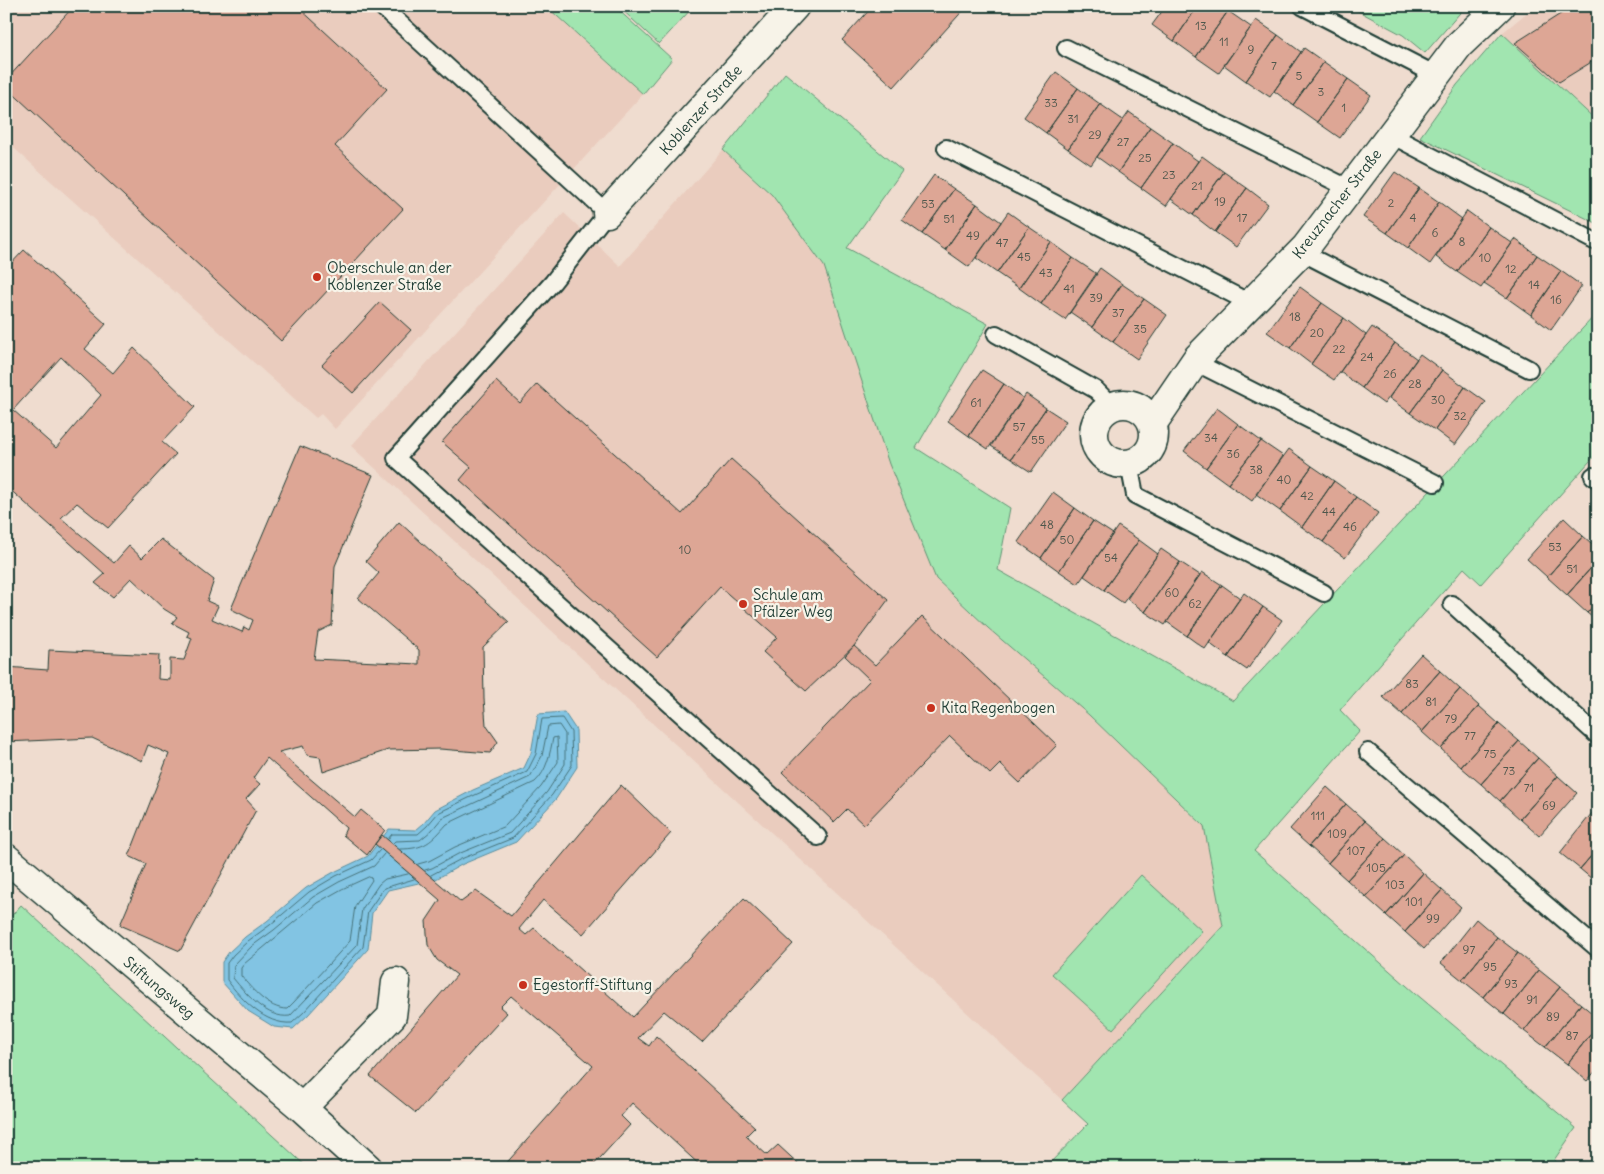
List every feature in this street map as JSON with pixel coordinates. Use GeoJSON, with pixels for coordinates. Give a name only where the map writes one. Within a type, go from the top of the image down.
{"type":"FeatureCollection","features":[{"type":"Feature","properties":{"kind":"street","name":"Koblenzer Straße"},"geometry":{"type":"LineString","coordinates":[[607,213],[795,6]]}},
{"type":"Feature","properties":{"kind":"street","name":"Kreuznacher Straße"},"geometry":{"type":"LineString","coordinates":[[1129,464],[1145,456],[1154,441],[1153,423],[1198,357],[1301,252],[1459,45],[1500,6]]}},
{"type":"Feature","properties":{"kind":"street"},"geometry":{"type":"LineString","coordinates":[[1129,464],[1113,462],[1100,452],[1094,436],[1098,418],[1112,406],[1128,403],[1144,410],[1153,423]]}},
{"type":"Feature","properties":{"kind":"street","name":"Stiftungsweg"},"geometry":{"type":"LineString","coordinates":[[10,868],[302,1108],[368,1168]]}},
{"type":"Feature","properties":{"kind":"street"},"geometry":{"type":"LineString","coordinates":[[302,1108],[392,1016],[396,982]]}},
{"type":"Feature","properties":{"kind":"lane"},"geometry":{"type":"LineString","coordinates":[[380,6],[607,213],[553,282],[396,458],[818,836]]}},
{"type":"Feature","properties":{"kind":"lane"},"geometry":{"type":"LineString","coordinates":[[1302,6],[1436,75]]}},
{"type":"Feature","properties":{"kind":"lane"},"geometry":{"type":"LineString","coordinates":[[1066,48],[1350,189]]}},
{"type":"Feature","properties":{"kind":"lane"},"geometry":{"type":"LineString","coordinates":[[1391,135],[1594,241]]}},
{"type":"Feature","properties":{"kind":"lane"},"geometry":{"type":"LineString","coordinates":[[946,148],[1250,303]]}},
{"type":"Feature","properties":{"kind":"lane"},"geometry":{"type":"LineString","coordinates":[[1301,252],[1529,369]]}},
{"type":"Feature","properties":{"kind":"lane"},"geometry":{"type":"LineString","coordinates":[[996,334],[1096,390],[1112,406]]}},
{"type":"Feature","properties":{"kind":"lane"},"geometry":{"type":"LineString","coordinates":[[1195,362],[1436,483]]}},
{"type":"Feature","properties":{"kind":"lane"},"geometry":{"type":"LineString","coordinates":[[1129,464],[1135,494],[1324,593]]}},
{"type":"Feature","properties":{"kind":"lane"},"geometry":{"type":"LineString","coordinates":[[1452,604],[1598,736]]}},
{"type":"Feature","properties":{"kind":"lane"},"geometry":{"type":"LineString","coordinates":[[1368,752],[1598,949]]}},
{"type":"Feature","properties":{"kind":"shaded area","name":"Oberschule an der Koblenzer Straße"},"geometry":{"type":"Polygon","coordinates":[[[6,6],[546,6],[643,94],[335,429],[321,414],[316,418],[6,141],[6,6]]]}},
{"type":"Feature","properties":{"kind":"shaded area"},"geometry":{"type":"Polygon","coordinates":[[[1535,6],[1598,6],[1598,122],[1502,33],[1535,6]]]}},
{"type":"Feature","properties":{"kind":"shaded area","name":"Schule am Pfälzer Weg"},"geometry":{"type":"Polygon","coordinates":[[[723,150],[772,195],[824,266],[936,579],[988,628],[1089,715],[1204,826],[1223,926],[1062,1100],[351,446],[564,213],[620,266],[723,150]]]}},
{"type":"Feature","properties":{"kind":"green space"},"geometry":{"type":"Polygon","coordinates":[[[546,6],[614,6],[672,59],[643,94],[546,6]]]}},
{"type":"Feature","properties":{"kind":"green space"},"geometry":{"type":"Polygon","coordinates":[[[618,6],[694,6],[659,44],[618,6]]]}},
{"type":"Feature","properties":{"kind":"green space"},"geometry":{"type":"Polygon","coordinates":[[[1349,6],[1466,6],[1425,53],[1403,35],[1349,6]]]}},
{"type":"Feature","properties":{"kind":"green space"},"geometry":{"type":"Polygon","coordinates":[[[1502,33],[1598,122],[1598,224],[1420,137],[1457,85],[1502,33]]]}},
{"type":"Feature","properties":{"kind":"green space"},"geometry":{"type":"Polygon","coordinates":[[[785,73],[902,171],[847,248],[988,324],[916,448],[1010,508],[998,570],[1233,701],[1598,312],[1598,452],[1481,584],[1464,568],[1340,710],[1360,731],[1254,851],[1415,993],[1576,1128],[1554,1160],[1563,1168],[1045,1168],[1088,1124],[1062,1100],[1223,926],[1204,826],[1089,715],[988,628],[936,579],[889,464],[824,266],[772,195],[723,150],[785,73]]]}},
{"type":"Feature","properties":{"kind":"green space"},"geometry":{"type":"Polygon","coordinates":[[[1141,875],[1202,931],[1113,1029],[1052,974],[1141,875]]]}},
{"type":"Feature","properties":{"kind":"green space"},"geometry":{"type":"Polygon","coordinates":[[[21,905],[308,1168],[6,1168],[6,922],[21,905]]]}},
{"type":"Feature","properties":{"kind":"water"},"geometry":{"type":"Polygon","coordinates":[[[564,712],[576,730],[577,767],[556,799],[516,842],[463,864],[436,879],[388,890],[372,913],[368,949],[293,1029],[274,1027],[248,1011],[222,982],[222,962],[229,952],[306,888],[368,856],[389,829],[416,830],[435,810],[473,790],[524,768],[531,753],[538,714],[564,712]]]}},
{"type":"Feature","properties":{"kind":"building"},"geometry":{"type":"Polygon","coordinates":[[[74,6],[297,6],[387,89],[335,146],[403,209],[281,341],[6,87],[6,80],[74,6]]]}},
{"type":"Feature","properties":{"kind":"building"},"geometry":{"type":"Polygon","coordinates":[[[873,6],[967,6],[894,87],[842,40],[873,6]]]}},
{"type":"Feature","properties":{"kind":"building"},"geometry":{"type":"Polygon","coordinates":[[[1166,6],[1198,6],[1174,41],[1152,25],[1166,6]]]}},
{"type":"Feature","properties":{"kind":"building"},"geometry":{"type":"Polygon","coordinates":[[[1198,6],[1222,6],[1228,11],[1196,57],[1174,41],[1198,6]]]}},
{"type":"Feature","properties":{"kind":"building"},"geometry":{"type":"Polygon","coordinates":[[[1573,6],[1598,6],[1598,58],[1559,82],[1515,43],[1573,6]]]}},
{"type":"Feature","properties":{"kind":"building"},"geometry":{"type":"Polygon","coordinates":[[[1228,11],[1251,27],[1219,73],[1196,57],[1228,11]]]}},
{"type":"Feature","properties":{"kind":"building"},"geometry":{"type":"Polygon","coordinates":[[[1256,20],[1278,35],[1246,81],[1224,65],[1256,20]]]}},
{"type":"Feature","properties":{"kind":"building"},"geometry":{"type":"Polygon","coordinates":[[[1278,35],[1301,52],[1270,97],[1246,81],[1278,35]]]}},
{"type":"Feature","properties":{"kind":"building"},"geometry":{"type":"Polygon","coordinates":[[[1304,48],[1324,62],[1293,105],[1274,91],[1304,48]]]}},
{"type":"Feature","properties":{"kind":"building"},"geometry":{"type":"Polygon","coordinates":[[[1324,62],[1348,79],[1317,122],[1293,105],[1324,62]]]}},
{"type":"Feature","properties":{"kind":"building"},"geometry":{"type":"Polygon","coordinates":[[[1056,72],[1078,88],[1046,133],[1024,117],[1056,72]]]}},
{"type":"Feature","properties":{"kind":"building"},"geometry":{"type":"Polygon","coordinates":[[[1348,79],[1371,95],[1340,138],[1317,122],[1348,79]]]}},
{"type":"Feature","properties":{"kind":"building"},"geometry":{"type":"Polygon","coordinates":[[[1078,88],[1100,104],[1068,149],[1046,133],[1078,88]]]}},
{"type":"Feature","properties":{"kind":"building"},"geometry":{"type":"Polygon","coordinates":[[[1100,104],[1123,120],[1091,165],[1068,149],[1100,104]]]}},
{"type":"Feature","properties":{"kind":"building"},"geometry":{"type":"Polygon","coordinates":[[[1129,112],[1150,127],[1118,172],[1097,157],[1129,112]]]}},
{"type":"Feature","properties":{"kind":"building"},"geometry":{"type":"Polygon","coordinates":[[[1150,127],[1173,143],[1141,188],[1118,172],[1150,127]]]}},
{"type":"Feature","properties":{"kind":"building"},"geometry":{"type":"Polygon","coordinates":[[[1173,143],[1198,161],[1166,206],[1141,188],[1173,143]]]}},
{"type":"Feature","properties":{"kind":"building"},"geometry":{"type":"Polygon","coordinates":[[[1202,156],[1224,172],[1193,215],[1171,199],[1202,156]]]}},
{"type":"Feature","properties":{"kind":"building"},"geometry":{"type":"Polygon","coordinates":[[[1224,172],[1247,188],[1215,232],[1193,215],[1224,172]]]}},
{"type":"Feature","properties":{"kind":"building"},"geometry":{"type":"Polygon","coordinates":[[[1395,172],[1419,188],[1387,233],[1363,217],[1395,172]]]}},
{"type":"Feature","properties":{"kind":"building"},"geometry":{"type":"Polygon","coordinates":[[[934,175],[954,189],[922,234],[902,220],[934,175]]]}},
{"type":"Feature","properties":{"kind":"building"},"geometry":{"type":"Polygon","coordinates":[[[1247,188],[1268,204],[1236,247],[1215,232],[1247,188]]]}},
{"type":"Feature","properties":{"kind":"building"},"geometry":{"type":"Polygon","coordinates":[[[1419,188],[1439,202],[1408,248],[1387,233],[1419,188]]]}},
{"type":"Feature","properties":{"kind":"building"},"geometry":{"type":"Polygon","coordinates":[[[954,189],[977,204],[945,250],[922,234],[954,189]]]}},
{"type":"Feature","properties":{"kind":"building"},"geometry":{"type":"Polygon","coordinates":[[[1439,202],[1462,219],[1430,264],[1408,248],[1439,202]]]}},
{"type":"Feature","properties":{"kind":"building"},"geometry":{"type":"Polygon","coordinates":[[[977,204],[1001,222],[969,267],[945,250],[977,204]]]}},
{"type":"Feature","properties":{"kind":"building"},"geometry":{"type":"Polygon","coordinates":[[[1467,211],[1489,227],[1457,272],[1436,257],[1467,211]]]}},
{"type":"Feature","properties":{"kind":"building"},"geometry":{"type":"Polygon","coordinates":[[[1008,212],[1029,227],[997,273],[976,258],[1008,212]]]}},
{"type":"Feature","properties":{"kind":"building"},"geometry":{"type":"Polygon","coordinates":[[[1029,227],[1051,242],[1019,288],[997,273],[1029,227]]]}},
{"type":"Feature","properties":{"kind":"building"},"geometry":{"type":"Polygon","coordinates":[[[1489,227],[1512,243],[1481,288],[1457,272],[1489,227]]]}},
{"type":"Feature","properties":{"kind":"building"},"geometry":{"type":"Polygon","coordinates":[[[1515,239],[1537,255],[1507,298],[1484,283],[1515,239]]]}},
{"type":"Feature","properties":{"kind":"building"},"geometry":{"type":"Polygon","coordinates":[[[1051,242],[1073,258],[1041,304],[1019,288],[1051,242]]]}},
{"type":"Feature","properties":{"kind":"building"},"geometry":{"type":"Polygon","coordinates":[[[24,250],[106,324],[85,349],[113,373],[134,348],[195,407],[162,442],[176,454],[108,528],[77,503],[61,518],[114,563],[129,546],[142,558],[161,539],[214,580],[207,601],[218,606],[212,619],[242,632],[244,627],[249,630],[253,620],[231,609],[300,446],[373,475],[335,566],[332,625],[318,632],[314,659],[419,664],[419,650],[358,598],[379,573],[366,561],[399,522],[509,622],[483,647],[486,725],[498,742],[490,753],[440,749],[388,750],[323,772],[320,757],[307,755],[303,746],[279,752],[355,817],[361,810],[385,830],[367,855],[343,835],[346,828],[267,758],[253,778],[260,784],[246,799],[256,810],[180,951],[120,925],[146,864],[129,856],[169,754],[148,745],[142,761],[92,738],[6,742],[6,667],[48,670],[49,650],[159,655],[158,679],[170,680],[170,659],[184,660],[192,638],[187,636],[189,632],[172,623],[177,617],[164,609],[131,578],[113,597],[95,583],[105,574],[6,486],[6,269],[24,250]],[[61,357],[13,410],[56,448],[101,395],[61,357]]]}},
{"type":"Feature","properties":{"kind":"building"},"geometry":{"type":"Polygon","coordinates":[[[1537,255],[1561,271],[1531,315],[1507,298],[1537,255]]]}},
{"type":"Feature","properties":{"kind":"building"},"geometry":{"type":"Polygon","coordinates":[[[1073,258],[1097,274],[1065,320],[1041,304],[1073,258]]]}},
{"type":"Feature","properties":{"kind":"building"},"geometry":{"type":"Polygon","coordinates":[[[1100,268],[1122,284],[1092,327],[1070,312],[1100,268]]]}},
{"type":"Feature","properties":{"kind":"building"},"geometry":{"type":"Polygon","coordinates":[[[1561,271],[1582,286],[1551,330],[1531,315],[1561,271]]]}},
{"type":"Feature","properties":{"kind":"building"},"geometry":{"type":"Polygon","coordinates":[[[1122,284],[1144,299],[1113,342],[1092,327],[1122,284]]]}},
{"type":"Feature","properties":{"kind":"building"},"geometry":{"type":"Polygon","coordinates":[[[1300,287],[1322,303],[1290,348],[1267,332],[1300,287]]]}},
{"type":"Feature","properties":{"kind":"building"},"geometry":{"type":"Polygon","coordinates":[[[1144,299],[1167,315],[1137,359],[1113,342],[1144,299]]]}},
{"type":"Feature","properties":{"kind":"building"},"geometry":{"type":"Polygon","coordinates":[[[380,302],[411,330],[353,393],[322,365],[380,302]]]}},
{"type":"Feature","properties":{"kind":"building"},"geometry":{"type":"Polygon","coordinates":[[[1322,303],[1344,318],[1311,364],[1290,348],[1322,303]]]}},
{"type":"Feature","properties":{"kind":"building"},"geometry":{"type":"Polygon","coordinates":[[[1344,318],[1366,335],[1334,380],[1311,364],[1344,318]]]}},
{"type":"Feature","properties":{"kind":"building"},"geometry":{"type":"Polygon","coordinates":[[[1372,327],[1395,343],[1362,388],[1340,372],[1372,327]]]}},
{"type":"Feature","properties":{"kind":"building"},"geometry":{"type":"Polygon","coordinates":[[[1395,343],[1417,359],[1384,404],[1362,388],[1395,343]]]}},
{"type":"Feature","properties":{"kind":"building"},"geometry":{"type":"Polygon","coordinates":[[[1420,354],[1442,370],[1410,413],[1389,398],[1420,354]]]}},
{"type":"Feature","properties":{"kind":"building"},"geometry":{"type":"Polygon","coordinates":[[[982,370],[1004,384],[969,436],[948,421],[982,370]]]}},
{"type":"Feature","properties":{"kind":"building"},"geometry":{"type":"Polygon","coordinates":[[[1442,370],[1465,387],[1435,430],[1410,413],[1442,370]]]}},
{"type":"Feature","properties":{"kind":"building"},"geometry":{"type":"Polygon","coordinates":[[[496,381],[520,403],[537,384],[682,514],[731,459],[888,600],[854,646],[806,691],[763,652],[777,637],[720,587],[657,657],[460,480],[471,467],[442,442],[496,381]]]}},
{"type":"Feature","properties":{"kind":"building"},"geometry":{"type":"Polygon","coordinates":[[[1004,384],[1023,398],[988,449],[969,436],[1004,384]]]}},
{"type":"Feature","properties":{"kind":"building"},"geometry":{"type":"Polygon","coordinates":[[[1465,387],[1486,402],[1455,445],[1435,430],[1465,387]]]}},
{"type":"Feature","properties":{"kind":"building"},"geometry":{"type":"Polygon","coordinates":[[[1026,394],[1046,408],[1011,459],[991,446],[1026,394]]]}},
{"type":"Feature","properties":{"kind":"building"},"geometry":{"type":"Polygon","coordinates":[[[1046,408],[1066,421],[1031,472],[1011,459],[1046,408]]]}},
{"type":"Feature","properties":{"kind":"building"},"geometry":{"type":"Polygon","coordinates":[[[1217,408],[1238,424],[1206,468],[1184,451],[1217,408]]]}},
{"type":"Feature","properties":{"kind":"building"},"geometry":{"type":"Polygon","coordinates":[[[1238,424],[1261,441],[1228,484],[1206,468],[1238,424]]]}},
{"type":"Feature","properties":{"kind":"building"},"geometry":{"type":"Polygon","coordinates":[[[1261,441],[1283,456],[1252,501],[1228,484],[1261,441]]]}},
{"type":"Feature","properties":{"kind":"building"},"geometry":{"type":"Polygon","coordinates":[[[1289,449],[1312,466],[1280,511],[1256,494],[1289,449]]]}},
{"type":"Feature","properties":{"kind":"building"},"geometry":{"type":"Polygon","coordinates":[[[1312,466],[1334,481],[1302,527],[1280,511],[1312,466]]]}},
{"type":"Feature","properties":{"kind":"building"},"geometry":{"type":"Polygon","coordinates":[[[1334,481],[1356,497],[1323,542],[1302,527],[1334,481]]]}},
{"type":"Feature","properties":{"kind":"building"},"geometry":{"type":"Polygon","coordinates":[[[1053,492],[1075,508],[1041,558],[1018,542],[1053,492]]]}},
{"type":"Feature","properties":{"kind":"building"},"geometry":{"type":"Polygon","coordinates":[[[1356,497],[1378,513],[1345,558],[1323,542],[1356,497]]]}},
{"type":"Feature","properties":{"kind":"building"},"geometry":{"type":"Polygon","coordinates":[[[1075,508],[1093,521],[1059,571],[1041,558],[1075,508]]]}},
{"type":"Feature","properties":{"kind":"building"},"geometry":{"type":"Polygon","coordinates":[[[1564,518],[1583,536],[1547,577],[1527,559],[1564,518]]]}},
{"type":"Feature","properties":{"kind":"building"},"geometry":{"type":"Polygon","coordinates":[[[1093,521],[1113,534],[1078,584],[1059,571],[1093,521]]]}},
{"type":"Feature","properties":{"kind":"building"},"geometry":{"type":"Polygon","coordinates":[[[1118,526],[1139,540],[1104,590],[1084,576],[1118,526]]]}},
{"type":"Feature","properties":{"kind":"building"},"geometry":{"type":"Polygon","coordinates":[[[1583,536],[1598,549],[1598,560],[1567,595],[1547,577],[1583,536]]]}},
{"type":"Feature","properties":{"kind":"building"},"geometry":{"type":"Polygon","coordinates":[[[1139,540],[1158,554],[1123,603],[1104,590],[1139,540]]]}},
{"type":"Feature","properties":{"kind":"building"},"geometry":{"type":"Polygon","coordinates":[[[1161,549],[1180,562],[1145,612],[1127,599],[1161,549]]]}},
{"type":"Feature","properties":{"kind":"building"},"geometry":{"type":"Polygon","coordinates":[[[1598,560],[1598,601],[1587,613],[1567,595],[1598,560]]]}},
{"type":"Feature","properties":{"kind":"building"},"geometry":{"type":"Polygon","coordinates":[[[1180,562],[1200,575],[1165,625],[1145,612],[1180,562]]]}},
{"type":"Feature","properties":{"kind":"building"},"geometry":{"type":"Polygon","coordinates":[[[1202,572],[1222,585],[1187,636],[1167,622],[1202,572]]]}},
{"type":"Feature","properties":{"kind":"building"},"geometry":{"type":"Polygon","coordinates":[[[1222,585],[1240,598],[1205,649],[1187,636],[1222,585]]]}},
{"type":"Feature","properties":{"kind":"building"},"geometry":{"type":"Polygon","coordinates":[[[1244,593],[1263,607],[1228,657],[1209,643],[1244,593]]]}},
{"type":"Feature","properties":{"kind":"building"},"geometry":{"type":"Polygon","coordinates":[[[1598,601],[1598,622],[1587,613],[1598,601]]]}},
{"type":"Feature","properties":{"kind":"building"},"geometry":{"type":"Polygon","coordinates":[[[1263,607],[1282,620],[1247,670],[1228,657],[1263,607]]]}},
{"type":"Feature","properties":{"kind":"building","name":"Kita Regenbogen"},"geometry":{"type":"Polygon","coordinates":[[[922,616],[1057,745],[1020,783],[1000,764],[990,774],[950,736],[864,825],[847,809],[834,822],[782,772],[870,680],[845,656],[854,646],[875,665],[922,616]]]}},
{"type":"Feature","properties":{"kind":"building"},"geometry":{"type":"Polygon","coordinates":[[[1421,654],[1440,671],[1402,714],[1383,697],[1421,654]]]}},
{"type":"Feature","properties":{"kind":"building"},"geometry":{"type":"Polygon","coordinates":[[[1440,671],[1460,689],[1422,732],[1402,714],[1440,671]]]}},
{"type":"Feature","properties":{"kind":"building"},"geometry":{"type":"Polygon","coordinates":[[[1460,689],[1479,706],[1441,749],[1422,732],[1460,689]]]}},
{"type":"Feature","properties":{"kind":"building"},"geometry":{"type":"Polygon","coordinates":[[[1479,706],[1499,724],[1461,767],[1441,749],[1479,706]]]}},
{"type":"Feature","properties":{"kind":"building"},"geometry":{"type":"Polygon","coordinates":[[[1499,724],[1519,741],[1481,784],[1461,767],[1499,724]]]}},
{"type":"Feature","properties":{"kind":"building"},"geometry":{"type":"Polygon","coordinates":[[[1519,741],[1538,758],[1500,801],[1481,784],[1519,741]]]}},
{"type":"Feature","properties":{"kind":"building"},"geometry":{"type":"Polygon","coordinates":[[[1538,758],[1558,776],[1520,819],[1500,801],[1538,758]]]}},
{"type":"Feature","properties":{"kind":"building"},"geometry":{"type":"Polygon","coordinates":[[[1558,776],[1577,793],[1539,836],[1520,819],[1558,776]]]}},
{"type":"Feature","properties":{"kind":"building","name":"Egestorff-Stiftung"},"geometry":{"type":"Polygon","coordinates":[[[621,785],[671,833],[583,934],[543,900],[519,929],[526,935],[534,928],[633,1017],[744,898],[793,944],[702,1042],[664,1011],[638,1038],[649,1046],[656,1036],[755,1127],[746,1136],[767,1155],[778,1145],[803,1168],[703,1168],[632,1103],[621,1116],[630,1125],[591,1168],[502,1168],[593,1066],[511,996],[500,1007],[507,1013],[416,1113],[370,1076],[457,975],[437,960],[428,945],[426,921],[440,900],[375,844],[382,835],[461,902],[476,891],[511,916],[621,785]]]}},
{"type":"Feature","properties":{"kind":"building"},"geometry":{"type":"Polygon","coordinates":[[[1327,787],[1346,804],[1309,846],[1290,829],[1327,787]]]}},
{"type":"Feature","properties":{"kind":"building"},"geometry":{"type":"Polygon","coordinates":[[[1346,804],[1365,821],[1328,863],[1309,846],[1346,804]]]}},
{"type":"Feature","properties":{"kind":"building"},"geometry":{"type":"Polygon","coordinates":[[[1596,808],[1598,810],[1598,848],[1580,869],[1560,853],[1596,808]]]}},
{"type":"Feature","properties":{"kind":"building"},"geometry":{"type":"Polygon","coordinates":[[[1365,821],[1385,838],[1347,880],[1328,863],[1365,821]]]}},
{"type":"Feature","properties":{"kind":"building"},"geometry":{"type":"Polygon","coordinates":[[[1385,838],[1404,855],[1366,897],[1347,880],[1385,838]]]}},
{"type":"Feature","properties":{"kind":"building"},"geometry":{"type":"Polygon","coordinates":[[[1598,848],[1598,884],[1580,869],[1598,848]]]}},
{"type":"Feature","properties":{"kind":"building"},"geometry":{"type":"Polygon","coordinates":[[[1404,855],[1423,873],[1386,915],[1366,897],[1404,855]]]}},
{"type":"Feature","properties":{"kind":"building"},"geometry":{"type":"Polygon","coordinates":[[[1423,873],[1442,890],[1405,932],[1386,915],[1423,873]]]}},
{"type":"Feature","properties":{"kind":"building"},"geometry":{"type":"Polygon","coordinates":[[[1442,890],[1461,907],[1424,949],[1405,932],[1442,890]]]}},
{"type":"Feature","properties":{"kind":"building"},"geometry":{"type":"Polygon","coordinates":[[[1476,919],[1497,937],[1462,980],[1441,963],[1476,919]]]}},
{"type":"Feature","properties":{"kind":"building"},"geometry":{"type":"Polygon","coordinates":[[[1497,937],[1518,953],[1483,997],[1462,980],[1497,937]]]}},
{"type":"Feature","properties":{"kind":"building"},"geometry":{"type":"Polygon","coordinates":[[[1518,953],[1539,970],[1504,1014],[1483,997],[1518,953]]]}},
{"type":"Feature","properties":{"kind":"building"},"geometry":{"type":"Polygon","coordinates":[[[1539,970],[1560,987],[1524,1031],[1504,1014],[1539,970]]]}},
{"type":"Feature","properties":{"kind":"building"},"geometry":{"type":"Polygon","coordinates":[[[1560,987],[1581,1004],[1545,1047],[1524,1031],[1560,987]]]}},
{"type":"Feature","properties":{"kind":"building"},"geometry":{"type":"Polygon","coordinates":[[[1581,1004],[1598,1018],[1598,1025],[1567,1064],[1545,1047],[1581,1004]]]}},
{"type":"Feature","properties":{"kind":"building"},"geometry":{"type":"Polygon","coordinates":[[[1598,1025],[1598,1068],[1587,1081],[1567,1064],[1598,1025]]]}},
{"type":"Feature","properties":{"kind":"place","name":"Oberschule an der Koblenzer Straße"},"geometry":{"type":"Point","coordinates":[317,277]}},
{"type":"Feature","properties":{"kind":"place","name":"Schule am Pfälzer Weg"},"geometry":{"type":"Point","coordinates":[743,604]}},
{"type":"Feature","properties":{"kind":"place","name":"Kita Regenbogen"},"geometry":{"type":"Point","coordinates":[931,708]}},
{"type":"Feature","properties":{"kind":"place","name":"Egestorff-Stiftung"},"geometry":{"type":"Point","coordinates":[523,985]}}]}
